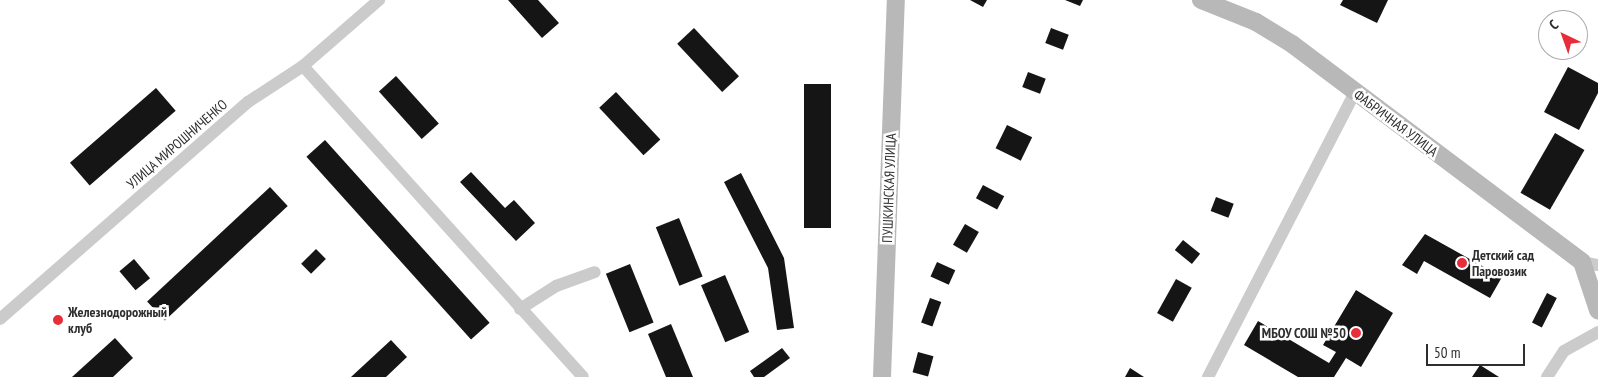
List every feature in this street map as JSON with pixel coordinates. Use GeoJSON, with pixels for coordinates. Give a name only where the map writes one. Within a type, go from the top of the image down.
{"type":"FeatureCollection","features":[{"type":"Feature","properties":{"kind":"main road","name":"ПУШКИНСКАЯ УЛИЦА"},"geometry":{"type":"LineString","coordinates":[[882,377],[896,0]]}},
{"type":"Feature","properties":{"kind":"main road","name":"ФАБРИЧНАЯ УЛИЦА"},"geometry":{"type":"LineString","coordinates":[[1201,0],[1274,32],[1590,264],[1598,310]]}},
{"type":"Feature","properties":{"kind":"street","name":"УЛИЦА МИРОШНИЧЕНКО"},"geometry":{"type":"LineString","coordinates":[[0,319],[248,102],[303,66],[379,0]]}},
{"type":"Feature","properties":{"kind":"street"},"geometry":{"type":"LineString","coordinates":[[303,66],[583,377]]}},
{"type":"Feature","properties":{"kind":"street"},"geometry":{"type":"LineString","coordinates":[[1208,377],[1355,92]]}},
{"type":"Feature","properties":{"kind":"street"},"geometry":{"type":"LineString","coordinates":[[520,309],[556,286],[595,272]]}},
{"type":"Feature","properties":{"kind":"street"},"geometry":{"type":"LineString","coordinates":[[1547,377],[1564,351],[1598,332]]}},
{"type":"Feature","properties":{"kind":"building"},"geometry":{"type":"Polygon","coordinates":[[[508,0],[538,0],[559,23],[542,38],[508,0]]]}},
{"type":"Feature","properties":{"kind":"building"},"geometry":{"type":"Polygon","coordinates":[[[970,0],[987,0],[983,7],[970,0]]]}},
{"type":"Feature","properties":{"kind":"building"},"geometry":{"type":"Polygon","coordinates":[[[1065,0],[1083,0],[1080,6],[1065,0]]]}},
{"type":"Feature","properties":{"kind":"building"},"geometry":{"type":"Polygon","coordinates":[[[1343,0],[1388,0],[1377,23],[1340,5],[1343,0]]]}},
{"type":"Feature","properties":{"kind":"building"},"geometry":{"type":"Polygon","coordinates":[[[694,28],[739,76],[722,92],[677,44],[694,28]]]}},
{"type":"Feature","properties":{"kind":"building"},"geometry":{"type":"Polygon","coordinates":[[[1051,28],[1069,35],[1063,50],[1045,43],[1051,28]]]}},
{"type":"Feature","properties":{"kind":"building"},"geometry":{"type":"Polygon","coordinates":[[[1568,67],[1598,83],[1598,93],[1579,130],[1544,112],[1568,67]]]}},
{"type":"Feature","properties":{"kind":"building"},"geometry":{"type":"Polygon","coordinates":[[[1028,72],[1046,79],[1040,94],[1022,87],[1028,72]]]}},
{"type":"Feature","properties":{"kind":"building"},"geometry":{"type":"Polygon","coordinates":[[[396,76],[439,124],[422,139],[379,91],[396,76]]]}},
{"type":"Feature","properties":{"kind":"building"},"geometry":{"type":"Polygon","coordinates":[[[804,84],[831,84],[831,228],[804,228],[804,84]]]}},
{"type":"Feature","properties":{"kind":"building"},"geometry":{"type":"Polygon","coordinates":[[[156,88],[176,111],[90,185],[70,163],[156,88]]]}},
{"type":"Feature","properties":{"kind":"building"},"geometry":{"type":"Polygon","coordinates":[[[616,92],[660,140],[644,155],[599,108],[616,92]]]}},
{"type":"Feature","properties":{"kind":"building"},"geometry":{"type":"Polygon","coordinates":[[[1007,125],[1032,137],[1021,161],[996,148],[1007,125]]]}},
{"type":"Feature","properties":{"kind":"building"},"geometry":{"type":"Polygon","coordinates":[[[1555,133],[1584,150],[1550,210],[1520,193],[1555,133]]]}},
{"type":"Feature","properties":{"kind":"building"},"geometry":{"type":"Polygon","coordinates":[[[325,140],[490,323],[471,340],[306,157],[325,140]]]}},
{"type":"Feature","properties":{"kind":"building"},"geometry":{"type":"Polygon","coordinates":[[[471,172],[505,208],[514,200],[535,223],[516,241],[460,182],[471,172]]]}},
{"type":"Feature","properties":{"kind":"building"},"geometry":{"type":"Polygon","coordinates":[[[741,173],[784,258],[794,328],[777,330],[768,268],[724,182],[741,173]]]}},
{"type":"Feature","properties":{"kind":"building"},"geometry":{"type":"Polygon","coordinates":[[[983,185],[1004,196],[997,210],[976,198],[983,185]]]}},
{"type":"Feature","properties":{"kind":"building"},"geometry":{"type":"Polygon","coordinates":[[[270,187],[288,206],[165,321],[147,302],[270,187]]]}},
{"type":"Feature","properties":{"kind":"building"},"geometry":{"type":"Polygon","coordinates":[[[1216,197],[1234,204],[1228,218],[1211,211],[1216,197]]]}},
{"type":"Feature","properties":{"kind":"building"},"geometry":{"type":"Polygon","coordinates":[[[679,218],[703,276],[679,286],[656,227],[679,218]]]}},
{"type":"Feature","properties":{"kind":"building"},"geometry":{"type":"Polygon","coordinates":[[[965,224],[979,232],[967,253],[953,245],[965,224]]]}},
{"type":"Feature","properties":{"kind":"building"},"geometry":{"type":"Polygon","coordinates":[[[1425,234],[1502,277],[1490,298],[1424,261],[1417,274],[1402,265],[1425,234]]]}},
{"type":"Feature","properties":{"kind":"building"},"geometry":{"type":"Polygon","coordinates":[[[1183,240],[1200,254],[1192,264],[1175,250],[1183,240]]]}},
{"type":"Feature","properties":{"kind":"building"},"geometry":{"type":"Polygon","coordinates":[[[316,249],[326,259],[311,274],[301,264],[316,249]]]}},
{"type":"Feature","properties":{"kind":"building"},"geometry":{"type":"Polygon","coordinates":[[[134,259],[150,278],[136,290],[119,271],[134,259]]]}},
{"type":"Feature","properties":{"kind":"building"},"geometry":{"type":"Polygon","coordinates":[[[937,262],[955,270],[949,285],[930,277],[937,262]]]}},
{"type":"Feature","properties":{"kind":"building"},"geometry":{"type":"Polygon","coordinates":[[[630,264],[654,322],[629,332],[606,274],[630,264]]]}},
{"type":"Feature","properties":{"kind":"building"},"geometry":{"type":"Polygon","coordinates":[[[725,275],[749,332],[725,342],[701,285],[725,275]]]}},
{"type":"Feature","properties":{"kind":"building"},"geometry":{"type":"Polygon","coordinates":[[[1176,279],[1192,288],[1173,322],[1157,313],[1176,279]]]}},
{"type":"Feature","properties":{"kind":"building","name":"МБОУ СОШ №50"},"geometry":{"type":"Polygon","coordinates":[[[1356,290],[1393,313],[1361,367],[1346,358],[1334,377],[1298,377],[1244,345],[1258,321],[1329,363],[1336,352],[1323,345],[1356,290]]]}},
{"type":"Feature","properties":{"kind":"building"},"geometry":{"type":"Polygon","coordinates":[[[1547,293],[1557,298],[1542,327],[1532,322],[1547,293]]]}},
{"type":"Feature","properties":{"kind":"building"},"geometry":{"type":"Polygon","coordinates":[[[930,298],[941,302],[932,327],[921,322],[930,298]]]}},
{"type":"Feature","properties":{"kind":"building"},"geometry":{"type":"Polygon","coordinates":[[[671,324],[693,377],[666,377],[648,334],[671,324]]]}},
{"type":"Feature","properties":{"kind":"building"},"geometry":{"type":"Polygon","coordinates":[[[115,338],[133,358],[113,377],[72,377],[115,338]]]}},
{"type":"Feature","properties":{"kind":"building"},"geometry":{"type":"Polygon","coordinates":[[[391,340],[407,357],[386,377],[351,377],[391,340]]]}},
{"type":"Feature","properties":{"kind":"building"},"geometry":{"type":"Polygon","coordinates":[[[782,348],[790,358],[764,377],[754,377],[750,371],[782,348]]]}},
{"type":"Feature","properties":{"kind":"building"},"geometry":{"type":"Polygon","coordinates":[[[918,352],[933,356],[928,376],[913,372],[918,352]]]}},
{"type":"Feature","properties":{"kind":"building"},"geometry":{"type":"Polygon","coordinates":[[[1480,365],[1499,377],[1472,377],[1480,365]]]}},
{"type":"Feature","properties":{"kind":"building"},"geometry":{"type":"Polygon","coordinates":[[[1130,368],[1144,377],[1125,377],[1130,368]]]}},
{"type":"Feature","properties":{"kind":"place","name":"Детский сад Паровозик"},"geometry":{"type":"Point","coordinates":[1462,263]}},
{"type":"Feature","properties":{"kind":"place","name":"Железнодорожный клуб"},"geometry":{"type":"Point","coordinates":[58,320]}},
{"type":"Feature","properties":{"kind":"place","name":"МБОУ СОШ №50"},"geometry":{"type":"Point","coordinates":[1356,333]}}]}
